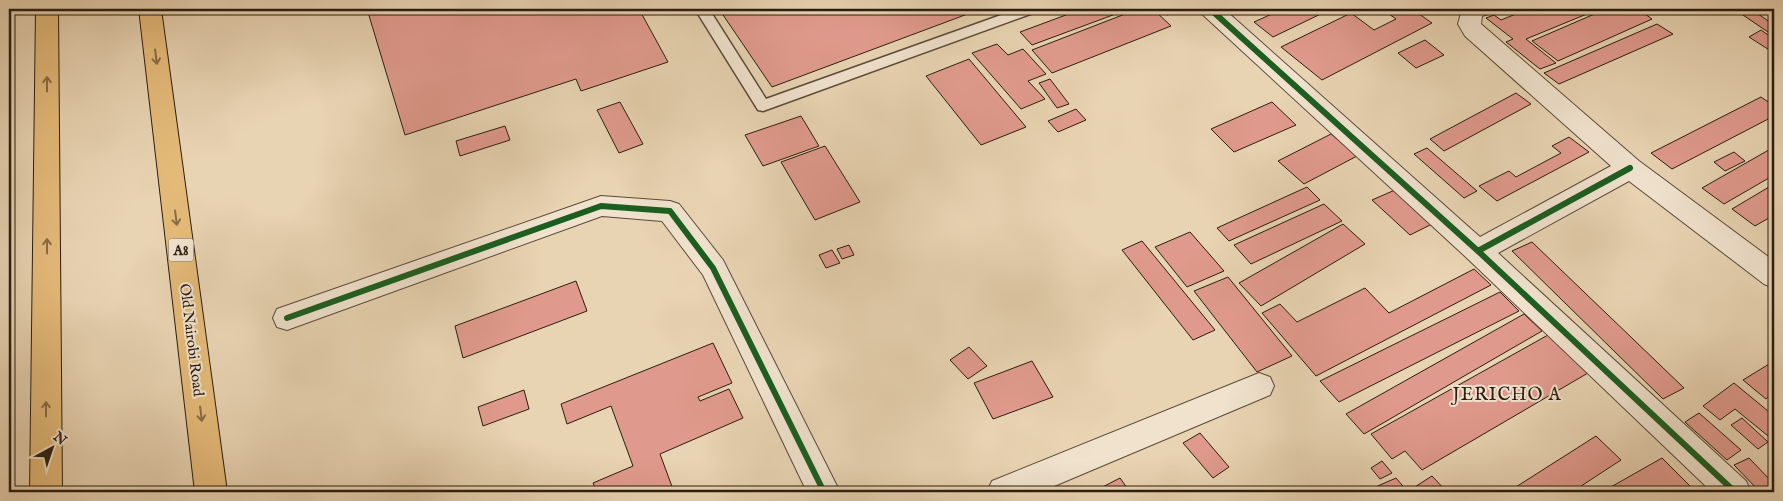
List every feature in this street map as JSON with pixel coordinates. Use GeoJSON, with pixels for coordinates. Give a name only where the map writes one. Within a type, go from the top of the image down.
{"type":"FeatureCollection","features":[{"type":"Feature","properties":{"kind":"highway"},"geometry":{"type":"LineString","coordinates":[[46,492],[47,9]]}},
{"type":"Feature","properties":{"kind":"highway","name":"Old Nairobi Road"},"geometry":{"type":"LineString","coordinates":[[150,9],[211,492]]}},
{"type":"Feature","properties":{"kind":"street"},"geometry":{"type":"LineString","coordinates":[[1210,9],[1478,251],[1735,492]]}},
{"type":"Feature","properties":{"kind":"street"},"geometry":{"type":"LineString","coordinates":[[1480,9],[1471,12],[1469,24],[1472,30],[1630,168],[1774,276]]}},
{"type":"Feature","properties":{"kind":"street"},"geometry":{"type":"LineString","coordinates":[[1478,251],[1630,168]]}},
{"type":"Feature","properties":{"kind":"street"},"geometry":{"type":"LineString","coordinates":[[287,318],[600,206],[670,212],[713,268],[824,492]]}},
{"type":"Feature","properties":{"kind":"street"},"geometry":{"type":"LineString","coordinates":[[1003,492],[1259,386]]}},
{"type":"Feature","properties":{"kind":"lane"},"geometry":{"type":"LineString","coordinates":[[702,9],[763,106],[1031,9]]}},
{"type":"Feature","properties":{"kind":"building"},"geometry":{"type":"Polygon","coordinates":[[[367,9],[639,9],[668,62],[581,91],[576,79],[405,135],[367,9]]]}},
{"type":"Feature","properties":{"kind":"building"},"geometry":{"type":"Polygon","coordinates":[[[719,9],[981,9],[772,87],[719,9]]]}},
{"type":"Feature","properties":{"kind":"building"},"geometry":{"type":"Polygon","coordinates":[[[1082,9],[1129,9],[1032,45],[1020,32],[1082,9]]]}},
{"type":"Feature","properties":{"kind":"building"},"geometry":{"type":"Polygon","coordinates":[[[1138,9],[1153,9],[1171,26],[1052,73],[1032,50],[1138,9]]]}},
{"type":"Feature","properties":{"kind":"building"},"geometry":{"type":"Polygon","coordinates":[[[1160,9],[1184,9],[1167,15],[1160,9]]]}},
{"type":"Feature","properties":{"kind":"building"},"geometry":{"type":"Polygon","coordinates":[[[1283,9],[1331,9],[1273,37],[1254,22],[1283,9]]]}},
{"type":"Feature","properties":{"kind":"building"},"geometry":{"type":"Polygon","coordinates":[[[1382,9],[1412,9],[1432,23],[1322,80],[1281,47],[1351,13],[1374,30],[1396,19],[1382,9]]]}},
{"type":"Feature","properties":{"kind":"building"},"geometry":{"type":"Polygon","coordinates":[[[1528,9],[1599,9],[1526,39],[1556,63],[1540,69],[1506,42],[1513,39],[1486,18],[1494,15],[1501,20],[1528,9]]]}},
{"type":"Feature","properties":{"kind":"building"},"geometry":{"type":"Polygon","coordinates":[[[1606,9],[1638,9],[1652,19],[1558,61],[1532,41],[1606,9]]]}},
{"type":"Feature","properties":{"kind":"building"},"geometry":{"type":"Polygon","coordinates":[[[1734,9],[1751,9],[1774,25],[1774,36],[1734,9]]]}},
{"type":"Feature","properties":{"kind":"building"},"geometry":{"type":"Polygon","coordinates":[[[1657,24],[1673,34],[1559,84],[1544,73],[1657,24]]]}},
{"type":"Feature","properties":{"kind":"building"},"geometry":{"type":"Polygon","coordinates":[[[1761,30],[1774,39],[1774,53],[1749,37],[1761,30]]]}},
{"type":"Feature","properties":{"kind":"building"},"geometry":{"type":"Polygon","coordinates":[[[1425,40],[1444,55],[1416,68],[1398,53],[1425,40]]]}},
{"type":"Feature","properties":{"kind":"building"},"geometry":{"type":"Polygon","coordinates":[[[997,44],[1008,55],[1023,49],[1046,74],[1028,81],[1045,99],[1021,109],[972,53],[997,44]]]}},
{"type":"Feature","properties":{"kind":"building"},"geometry":{"type":"Polygon","coordinates":[[[969,59],[1026,127],[981,145],[926,76],[969,59]]]}},
{"type":"Feature","properties":{"kind":"building"},"geometry":{"type":"Polygon","coordinates":[[[1050,79],[1069,104],[1057,108],[1039,83],[1050,79]]]}},
{"type":"Feature","properties":{"kind":"building"},"geometry":{"type":"Polygon","coordinates":[[[1516,93],[1531,104],[1444,151],[1430,139],[1516,93]]]}},
{"type":"Feature","properties":{"kind":"building"},"geometry":{"type":"Polygon","coordinates":[[[1761,97],[1774,106],[1774,116],[1672,169],[1651,153],[1761,97]]]}},
{"type":"Feature","properties":{"kind":"building"},"geometry":{"type":"Polygon","coordinates":[[[620,102],[643,144],[619,153],[597,110],[620,102]]]}},
{"type":"Feature","properties":{"kind":"building"},"geometry":{"type":"Polygon","coordinates":[[[1272,102],[1296,125],[1234,152],[1211,129],[1272,102]]]}},
{"type":"Feature","properties":{"kind":"building"},"geometry":{"type":"Polygon","coordinates":[[[1076,109],[1086,120],[1058,132],[1048,121],[1076,109]]]}},
{"type":"Feature","properties":{"kind":"building"},"geometry":{"type":"Polygon","coordinates":[[[801,116],[819,146],[763,166],[745,135],[801,116]]]}},
{"type":"Feature","properties":{"kind":"building"},"geometry":{"type":"Polygon","coordinates":[[[505,126],[510,140],[460,156],[456,141],[505,126]]]}},
{"type":"Feature","properties":{"kind":"building"},"geometry":{"type":"Polygon","coordinates":[[[1331,134],[1357,156],[1304,184],[1278,161],[1331,134]]]}},
{"type":"Feature","properties":{"kind":"building"},"geometry":{"type":"Polygon","coordinates":[[[1569,137],[1589,152],[1497,201],[1479,186],[1509,171],[1516,177],[1561,153],[1552,146],[1569,137]]]}},
{"type":"Feature","properties":{"kind":"building"},"geometry":{"type":"Polygon","coordinates":[[[825,146],[860,202],[815,220],[781,162],[825,146]]]}},
{"type":"Feature","properties":{"kind":"building"},"geometry":{"type":"Polygon","coordinates":[[[1774,147],[1774,175],[1724,204],[1702,188],[1774,147]]]}},
{"type":"Feature","properties":{"kind":"building"},"geometry":{"type":"Polygon","coordinates":[[[1427,148],[1477,191],[1464,198],[1414,154],[1427,148]]]}},
{"type":"Feature","properties":{"kind":"building"},"geometry":{"type":"Polygon","coordinates":[[[1734,152],[1745,161],[1725,171],[1714,162],[1734,152]]]}},
{"type":"Feature","properties":{"kind":"building"},"geometry":{"type":"Polygon","coordinates":[[[1774,184],[1774,215],[1755,226],[1732,209],[1774,184]]]}},
{"type":"Feature","properties":{"kind":"building"},"geometry":{"type":"Polygon","coordinates":[[[1307,187],[1320,200],[1229,241],[1217,228],[1307,187]]]}},
{"type":"Feature","properties":{"kind":"building"},"geometry":{"type":"Polygon","coordinates":[[[1395,190],[1432,224],[1410,235],[1372,200],[1395,190]]]}},
{"type":"Feature","properties":{"kind":"building"},"geometry":{"type":"Polygon","coordinates":[[[1324,204],[1342,221],[1251,264],[1234,245],[1324,204]]]}},
{"type":"Feature","properties":{"kind":"building"},"geometry":{"type":"Polygon","coordinates":[[[1343,224],[1365,244],[1261,306],[1239,283],[1343,224]]]}},
{"type":"Feature","properties":{"kind":"building"},"geometry":{"type":"Polygon","coordinates":[[[1190,232],[1224,271],[1187,287],[1155,247],[1190,232]]]}},
{"type":"Feature","properties":{"kind":"building"},"geometry":{"type":"Polygon","coordinates":[[[1142,241],[1215,330],[1193,340],[1122,250],[1142,241]]]}},
{"type":"Feature","properties":{"kind":"building"},"geometry":{"type":"Polygon","coordinates":[[[1532,242],[1684,388],[1663,399],[1512,251],[1532,242]]]}},
{"type":"Feature","properties":{"kind":"building"},"geometry":{"type":"Polygon","coordinates":[[[849,245],[854,255],[842,259],[837,249],[849,245]]]}},
{"type":"Feature","properties":{"kind":"building"},"geometry":{"type":"Polygon","coordinates":[[[832,250],[840,263],[826,268],[819,255],[832,250]]]}},
{"type":"Feature","properties":{"kind":"building"},"geometry":{"type":"Polygon","coordinates":[[[1474,269],[1491,285],[1316,376],[1262,313],[1280,304],[1297,322],[1365,288],[1389,313],[1474,269]]]}},
{"type":"Feature","properties":{"kind":"building"},"geometry":{"type":"Polygon","coordinates":[[[1228,277],[1292,356],[1257,372],[1194,291],[1228,277]]]}},
{"type":"Feature","properties":{"kind":"building"},"geometry":{"type":"Polygon","coordinates":[[[576,281],[587,311],[463,358],[455,326],[576,281]]]}},
{"type":"Feature","properties":{"kind":"building"},"geometry":{"type":"Polygon","coordinates":[[[1500,292],[1519,311],[1339,402],[1320,381],[1500,292]]]}},
{"type":"Feature","properties":{"kind":"building"},"geometry":{"type":"Polygon","coordinates":[[[1524,314],[1542,331],[1364,434],[1346,414],[1524,314]]]}},
{"type":"Feature","properties":{"kind":"building"},"geometry":{"type":"Polygon","coordinates":[[[1548,335],[1588,373],[1422,470],[1405,451],[1392,459],[1371,434],[1548,335]]]}},
{"type":"Feature","properties":{"kind":"building"},"geometry":{"type":"Polygon","coordinates":[[[713,343],[732,383],[698,397],[700,401],[729,389],[743,418],[660,454],[674,492],[597,492],[593,483],[633,466],[611,406],[567,424],[561,404],[713,343]]]}},
{"type":"Feature","properties":{"kind":"building"},"geometry":{"type":"Polygon","coordinates":[[[969,347],[987,366],[968,379],[950,360],[969,347]]]}},
{"type":"Feature","properties":{"kind":"building"},"geometry":{"type":"Polygon","coordinates":[[[1032,361],[1053,397],[993,419],[974,383],[1032,361]]]}},
{"type":"Feature","properties":{"kind":"building"},"geometry":{"type":"Polygon","coordinates":[[[1774,361],[1774,400],[1769,396],[1766,399],[1743,380],[1774,361]]]}},
{"type":"Feature","properties":{"kind":"building"},"geometry":{"type":"Polygon","coordinates":[[[1734,383],[1774,416],[1773,440],[1735,409],[1720,420],[1703,406],[1734,383]]]}},
{"type":"Feature","properties":{"kind":"building"},"geometry":{"type":"Polygon","coordinates":[[[524,390],[529,409],[483,426],[478,407],[524,390]]]}},
{"type":"Feature","properties":{"kind":"building"},"geometry":{"type":"Polygon","coordinates":[[[1699,413],[1741,450],[1727,460],[1685,422],[1699,413]]]}},
{"type":"Feature","properties":{"kind":"building"},"geometry":{"type":"Polygon","coordinates":[[[1742,418],[1768,442],[1758,449],[1731,425],[1742,418]]]}},
{"type":"Feature","properties":{"kind":"building"},"geometry":{"type":"Polygon","coordinates":[[[1200,433],[1229,467],[1213,478],[1183,443],[1200,433]]]}},
{"type":"Feature","properties":{"kind":"building"},"geometry":{"type":"Polygon","coordinates":[[[1596,436],[1621,460],[1572,492],[1508,492],[1596,436]]]}},
{"type":"Feature","properties":{"kind":"building"},"geometry":{"type":"Polygon","coordinates":[[[1662,458],[1696,492],[1659,492],[1656,489],[1650,492],[1602,492],[1662,458]]]}},
{"type":"Feature","properties":{"kind":"building"},"geometry":{"type":"Polygon","coordinates":[[[1749,458],[1774,484],[1774,487],[1760,492],[1734,465],[1749,458]]]}},
{"type":"Feature","properties":{"kind":"building"},"geometry":{"type":"Polygon","coordinates":[[[1382,461],[1392,473],[1380,479],[1371,468],[1382,461]]]}},
{"type":"Feature","properties":{"kind":"building"},"geometry":{"type":"Polygon","coordinates":[[[1432,476],[1447,492],[1412,492],[1410,490],[1432,476]]]}},
{"type":"Feature","properties":{"kind":"building"},"geometry":{"type":"Polygon","coordinates":[[[1120,478],[1130,492],[1093,492],[1120,478]]]}},
{"type":"Feature","properties":{"kind":"building"},"geometry":{"type":"Polygon","coordinates":[[[1396,478],[1408,492],[1364,492],[1396,478]]]}},
{"type":"Feature","properties":{"kind":"cycle path"},"geometry":{"type":"LineString","coordinates":[[1210,9],[1478,251]]}},
{"type":"Feature","properties":{"kind":"cycle path"},"geometry":{"type":"LineString","coordinates":[[1630,168],[1478,251],[1735,492]]}},
{"type":"Feature","properties":{"kind":"cycle path"},"geometry":{"type":"LineString","coordinates":[[287,318],[601,206],[670,211],[713,268],[824,492]]}},
{"type":"Feature","properties":{"kind":"district","name":"JERICHO A"},"geometry":{"type":"Point","coordinates":[1507,394]}}]}
